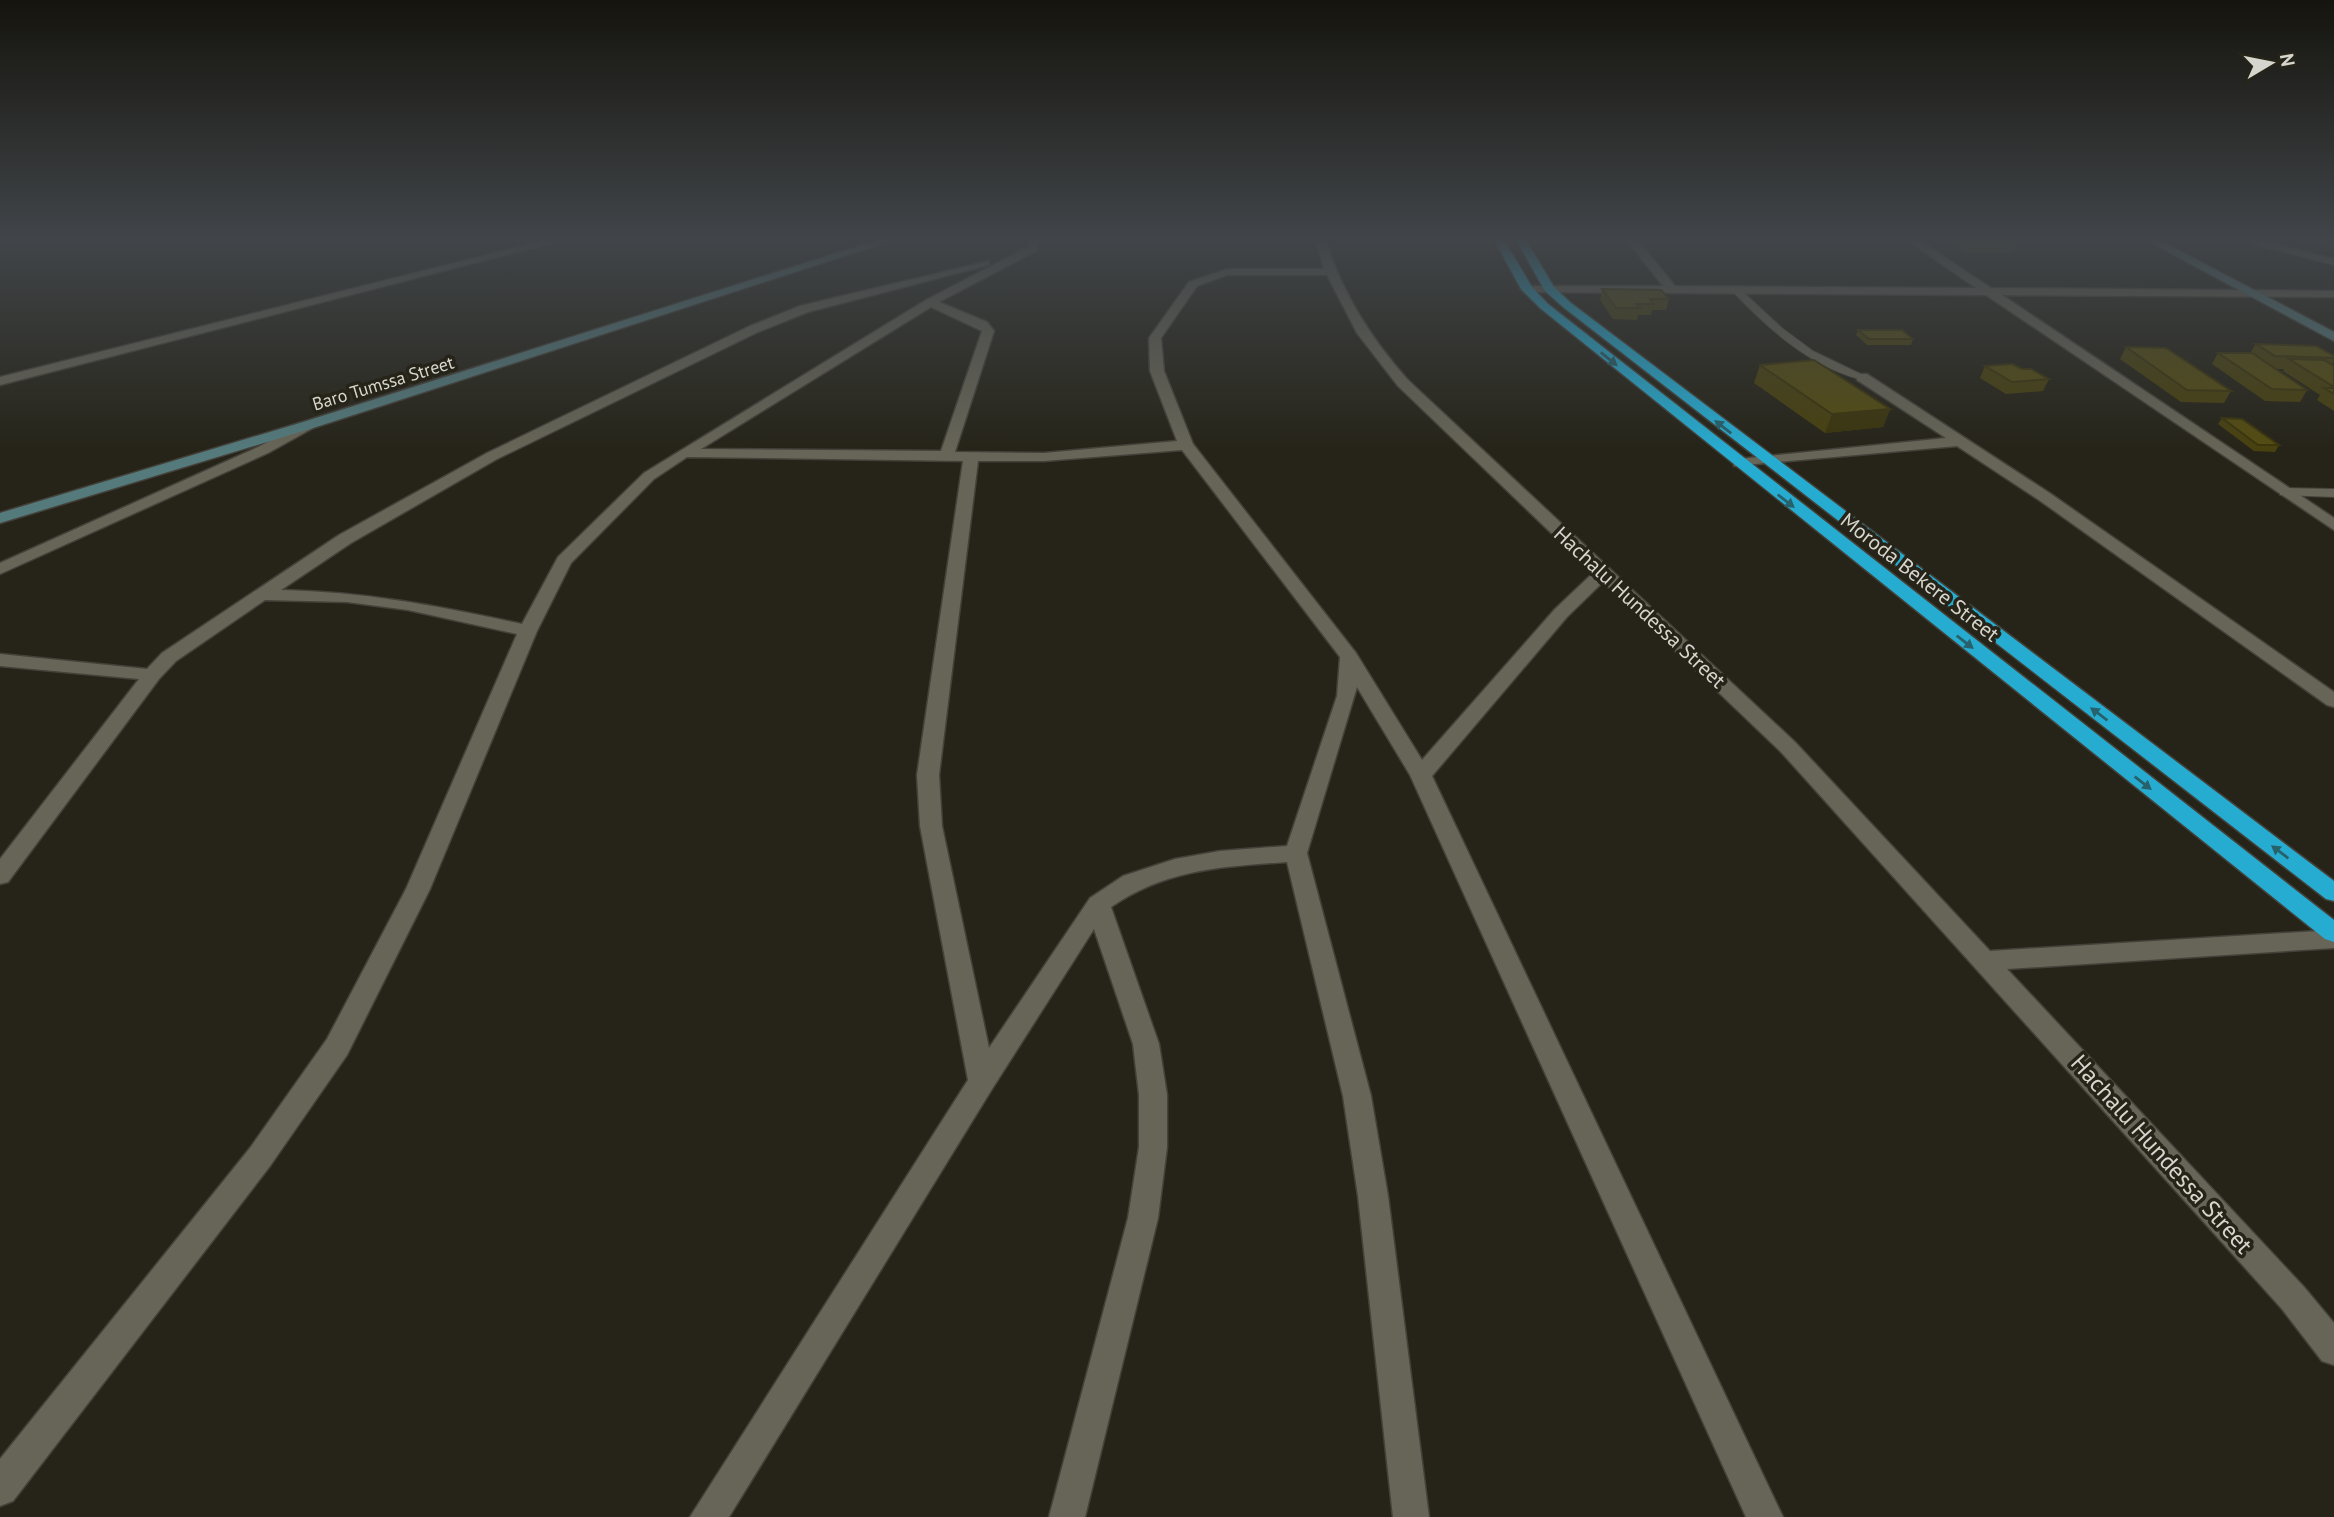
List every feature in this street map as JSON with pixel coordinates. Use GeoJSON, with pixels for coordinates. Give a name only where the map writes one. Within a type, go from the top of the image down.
{"type":"FeatureCollection","features":[{"type":"Feature","properties":{"kind":"highway","name":"Moroda Bekere Street"},"geometry":{"type":"LineString","coordinates":[[1551,309],[1739,463],[2334,933]]}},
{"type":"Feature","properties":{"kind":"highway","name":"Moroda Bekere Street"},"geometry":{"type":"LineString","coordinates":[[1574,309],[1766,461],[2334,893]]}},
{"type":"Feature","properties":{"kind":"street"},"geometry":{"type":"LineString","coordinates":[[0,381],[286,309]]}},
{"type":"Feature","properties":{"kind":"street","name":"Baro Tumssa Street"},"geometry":{"type":"LineString","coordinates":[[0,518],[308,425],[669,309]]}},
{"type":"Feature","properties":{"kind":"street"},"geometry":{"type":"LineString","coordinates":[[0,876],[152,674],[169,657],[345,539],[492,456],[754,329],[805,309]]}},
{"type":"Feature","properties":{"kind":"street"},"geometry":{"type":"LineString","coordinates":[[0,1488],[260,1157],[337,1047],[418,889],[528,631],[564,561],[649,477],[919,309]]}},
{"type":"Feature","properties":{"kind":"street"},"geometry":{"type":"LineString","coordinates":[[946,309],[983,325],[988,331],[947,454]]}},
{"type":"Feature","properties":{"kind":"street"},"geometry":{"type":"LineString","coordinates":[[1176,309],[1155,338],[1157,371],[1186,445],[1349,657],[1421,775],[1765,1517]]}},
{"type":"Feature","properties":{"kind":"street","name":"Hachalu Hundessa Street"},"geometry":{"type":"LineString","coordinates":[[1348,309],[1359,330],[1403,383],[1788,747],[2293,1298],[2334,1349]]}},
{"type":"Feature","properties":{"kind":"street"},"geometry":{"type":"LineString","coordinates":[[2010,309],[2334,526]]}},
{"type":"Feature","properties":{"kind":"street"},"geometry":{"type":"LineString","coordinates":[[2280,309],[2334,337]]}},
{"type":"Feature","properties":{"kind":"street"},"geometry":{"type":"LineString","coordinates":[[2302,309],[2334,326]]}},
{"type":"Feature","properties":{"kind":"street"},"geometry":{"type":"LineString","coordinates":[[1861,377],[2055,503],[2334,701]]}},
{"type":"Feature","properties":{"kind":"street"},"geometry":{"type":"LineString","coordinates":[[0,569],[262,450],[308,425]]}},
{"type":"Feature","properties":{"kind":"street"},"geometry":{"type":"LineString","coordinates":[[1739,463],[1961,441]]}},
{"type":"Feature","properties":{"kind":"street"},"geometry":{"type":"LineString","coordinates":[[684,453],[1091,456],[1186,445]]}},
{"type":"Feature","properties":{"kind":"street"},"geometry":{"type":"LineString","coordinates":[[971,456],[928,775],[931,826],[982,1081]]}},
{"type":"Feature","properties":{"kind":"street"},"geometry":{"type":"LineString","coordinates":[[1421,775],[1561,613],[1604,572]]}},
{"type":"Feature","properties":{"kind":"street"},"geometry":{"type":"LineString","coordinates":[[265,595],[347,597],[408,605],[528,631]]}},
{"type":"Feature","properties":{"kind":"street"},"geometry":{"type":"LineString","coordinates":[[1349,657],[1348,696],[1296,853],[1357,1096],[1373,1196],[1411,1517]]}},
{"type":"Feature","properties":{"kind":"street"},"geometry":{"type":"LineString","coordinates":[[0,660],[152,674]]}},
{"type":"Feature","properties":{"kind":"street"},"geometry":{"type":"LineString","coordinates":[[708,1517],[982,1081],[1098,904],[1131,882],[1175,867],[1220,859],[1296,853]]}},
{"type":"Feature","properties":{"kind":"street"},"geometry":{"type":"LineString","coordinates":[[1067,1517],[1143,1218],[1153,1147],[1153,1095],[1146,1044],[1098,904]]}},
{"type":"Feature","properties":{"kind":"street"},"geometry":{"type":"LineString","coordinates":[[1986,961],[2334,939]]}},
{"type":"Feature","properties":{"kind":"lane"},"geometry":{"type":"LineString","coordinates":[[1756,309],[1783,335],[1840,371],[1861,377]]}},
{"type":"Feature","properties":{"kind":"lane"},"geometry":{"type":"LineString","coordinates":[[2285,492],[2334,493]]}},
{"type":"Feature","properties":{"kind":"building"},"geometry":{"type":"Polygon","coordinates":[[[1858,330],[1902,330],[1913,339],[1869,339],[1858,330]]]}},
{"type":"Feature","properties":{"kind":"building"},"geometry":{"type":"Polygon","coordinates":[[[2256,344],[2316,346],[2334,358],[2275,356],[2256,344]]]}},
{"type":"Feature","properties":{"kind":"building"},"geometry":{"type":"Polygon","coordinates":[[[2126,347],[2166,348],[2231,391],[2187,390],[2126,347]]]}},
{"type":"Feature","properties":{"kind":"building"},"geometry":{"type":"Polygon","coordinates":[[[2218,353],[2252,353],[2307,390],[2272,389],[2218,353]]]}},
{"type":"Feature","properties":{"kind":"building"},"geometry":{"type":"Polygon","coordinates":[[[2289,359],[2324,360],[2334,366],[2334,387],[2289,359]]]}},
{"type":"Feature","properties":{"kind":"building"},"geometry":{"type":"Polygon","coordinates":[[[1814,360],[1890,409],[1832,414],[1760,365],[1814,360]]]}},
{"type":"Feature","properties":{"kind":"building"},"geometry":{"type":"Polygon","coordinates":[[[2012,364],[2022,369],[2031,369],[2049,379],[2012,382],[1985,366],[2012,364]]]}},
{"type":"Feature","properties":{"kind":"building"},"geometry":{"type":"Polygon","coordinates":[[[2222,418],[2242,419],[2279,445],[2258,445],[2222,418]]]}}]}
